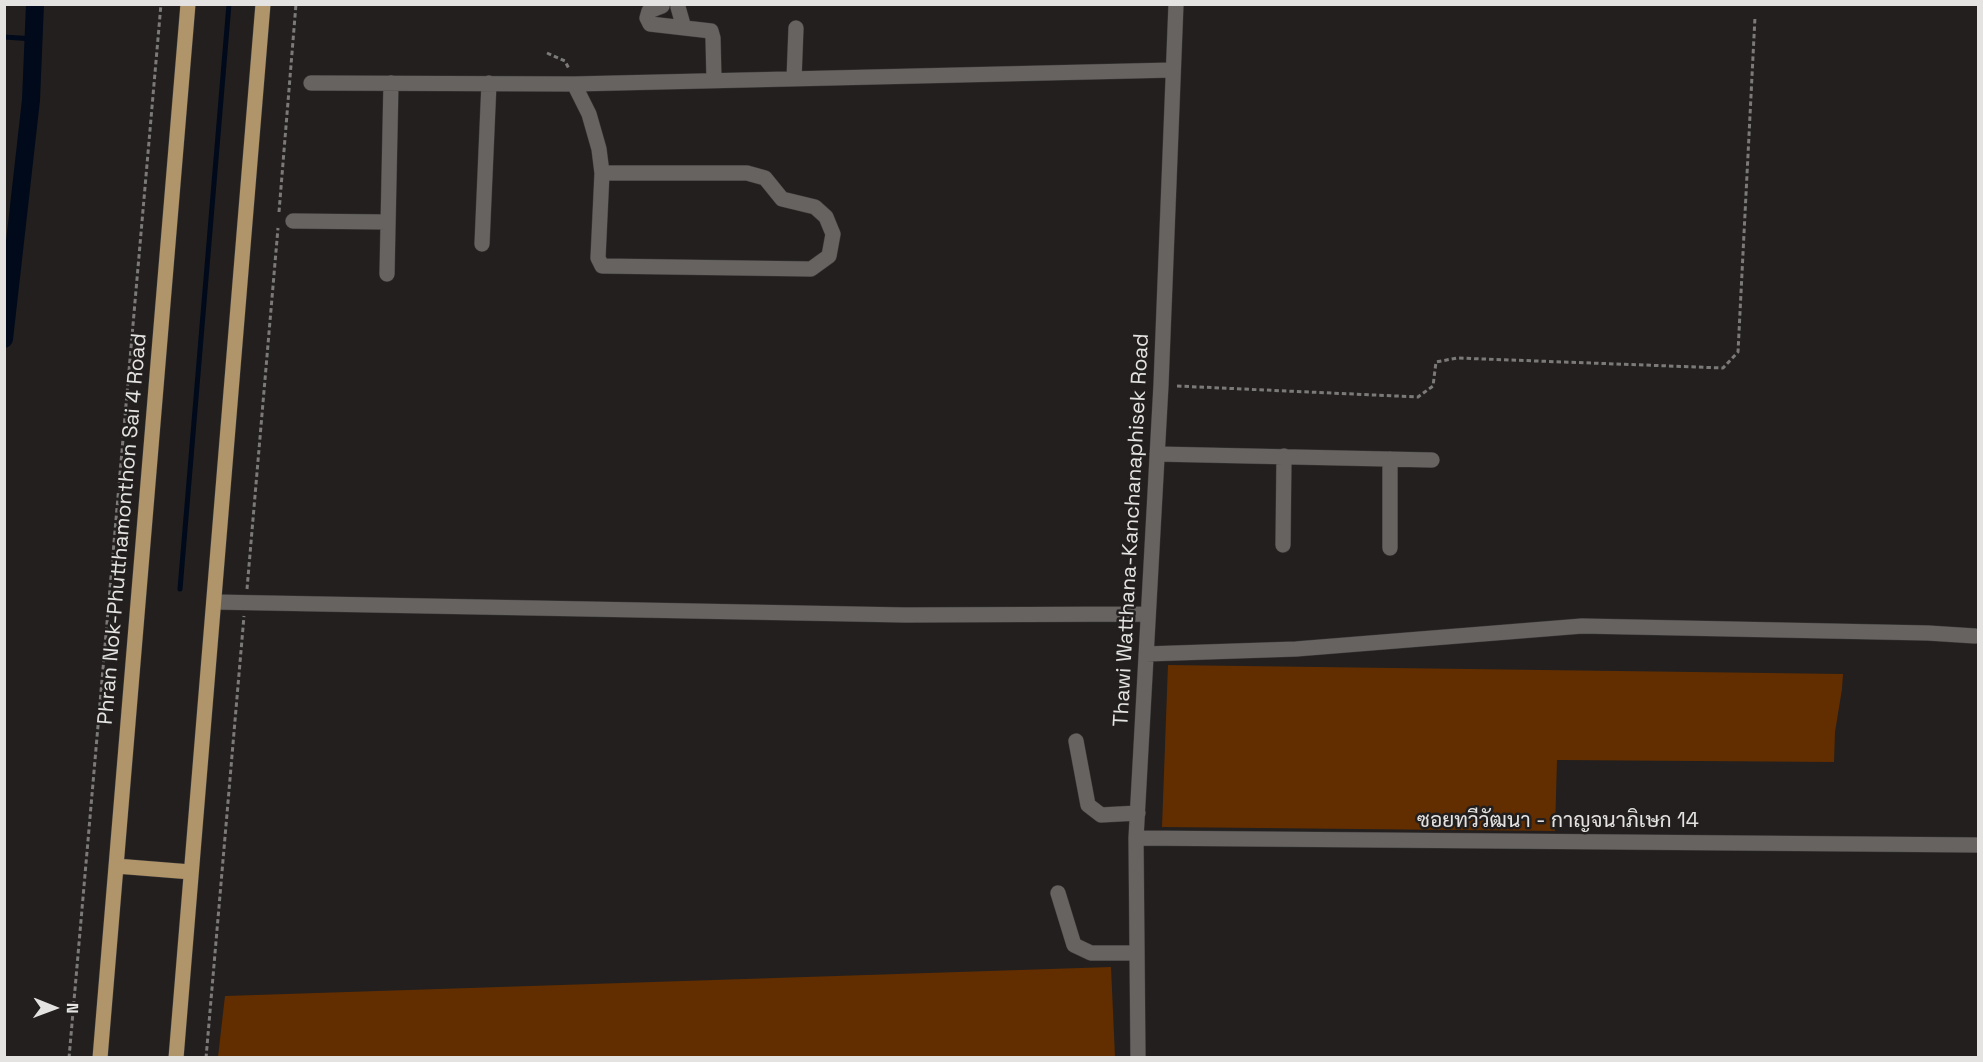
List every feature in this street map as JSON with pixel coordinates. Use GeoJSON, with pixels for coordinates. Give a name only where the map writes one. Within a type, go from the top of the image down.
{"type":"FeatureCollection","features":[{"type":"Feature","properties":{"kind":"main road","name":"Phran Nok-Phutthamonthon Sai 4 Road"},"geometry":{"type":"LineString","coordinates":[[100,1058],[188,4]]}},
{"type":"Feature","properties":{"kind":"main road"},"geometry":{"type":"LineString","coordinates":[[176,1058],[263,4]]}},
{"type":"Feature","properties":{"kind":"main road"},"geometry":{"type":"LineString","coordinates":[[116,866],[191,872]]}},
{"type":"Feature","properties":{"kind":"street","name":"Thawi Watthana-Kanchanaphisek Road"},"geometry":{"type":"LineString","coordinates":[[1138,1058],[1135,952],[1136,838],[1161,385],[1176,4]]}},
{"type":"Feature","properties":{"kind":"street"},"geometry":{"type":"LineString","coordinates":[[684,28],[670,6],[649,11],[647,18],[650,24],[684,28],[711,31],[714,80]]}},
{"type":"Feature","properties":{"kind":"street"},"geometry":{"type":"LineString","coordinates":[[794,79],[796,28]]}},
{"type":"Feature","properties":{"kind":"street"},"geometry":{"type":"LineString","coordinates":[[311,83],[574,84],[1173,70]]}},
{"type":"Feature","properties":{"kind":"street"},"geometry":{"type":"LineString","coordinates":[[387,274],[391,83]]}},
{"type":"Feature","properties":{"kind":"street"},"geometry":{"type":"LineString","coordinates":[[483,244],[489,83]]}},
{"type":"Feature","properties":{"kind":"street"},"geometry":{"type":"LineString","coordinates":[[574,84],[594,129],[602,173],[598,258],[602,266],[811,269],[829,256],[833,234],[826,218],[815,207],[782,200],[765,178],[747,173],[602,173]]}},
{"type":"Feature","properties":{"kind":"street"},"geometry":{"type":"LineString","coordinates":[[293,221],[388,222]]}},
{"type":"Feature","properties":{"kind":"street"},"geometry":{"type":"LineString","coordinates":[[1157,454],[1431,460]]}},
{"type":"Feature","properties":{"kind":"street"},"geometry":{"type":"LineString","coordinates":[[1283,545],[1284,456]]}},
{"type":"Feature","properties":{"kind":"street"},"geometry":{"type":"LineString","coordinates":[[1390,459],[1390,548]]}},
{"type":"Feature","properties":{"kind":"street"},"geometry":{"type":"LineString","coordinates":[[214,602],[905,615],[1147,614]]}},
{"type":"Feature","properties":{"kind":"street"},"geometry":{"type":"LineString","coordinates":[[1146,654],[1296,649],[1582,626],[1928,633],[1975,636]]}},
{"type":"Feature","properties":{"kind":"street"},"geometry":{"type":"LineString","coordinates":[[1077,741],[1088,805],[1101,815],[1138,813]]}},
{"type":"Feature","properties":{"kind":"street","name":"ซอยทวีวัฒนา - กาญจนาภิเษก 14"},"geometry":{"type":"LineString","coordinates":[[1136,838],[1978,845]]}},
{"type":"Feature","properties":{"kind":"street"},"geometry":{"type":"LineString","coordinates":[[1058,892],[1074,945],[1091,953],[1135,952]]}},
{"type":"Feature","properties":{"kind":"path"},"geometry":{"type":"LineString","coordinates":[[69,1058],[161,4]]}},
{"type":"Feature","properties":{"kind":"path"},"geometry":{"type":"LineString","coordinates":[[206,1058],[296,4]]}},
{"type":"Feature","properties":{"kind":"path"},"geometry":{"type":"LineString","coordinates":[[1161,385],[1418,397],[1433,386],[1436,362],[1457,358],[1723,368],[1738,352],[1755,18]]}},
{"type":"Feature","properties":{"kind":"path"},"geometry":{"type":"LineString","coordinates":[[547,53],[565,61],[574,84]]}},
{"type":"Feature","properties":{"kind":"shaded area"},"geometry":{"type":"Polygon","coordinates":[[[1168,665],[1843,674],[1835,732],[1834,762],[1557,760],[1555,831],[1162,827],[1168,665]]]}},
{"type":"Feature","properties":{"kind":"shaded area"},"geometry":{"type":"Polygon","coordinates":[[[1111,967],[1115,1057],[218,1057],[225,996],[1111,967]]]}},
{"type":"Feature","properties":{"kind":"waterway"},"geometry":{"type":"LineString","coordinates":[[4,339],[31,100],[35,4]]}},
{"type":"Feature","properties":{"kind":"waterway"},"geometry":{"type":"LineString","coordinates":[[180,589],[229,4]]}},
{"type":"Feature","properties":{"kind":"waterway"},"geometry":{"type":"LineString","coordinates":[[4,37],[34,39]]}}]}
